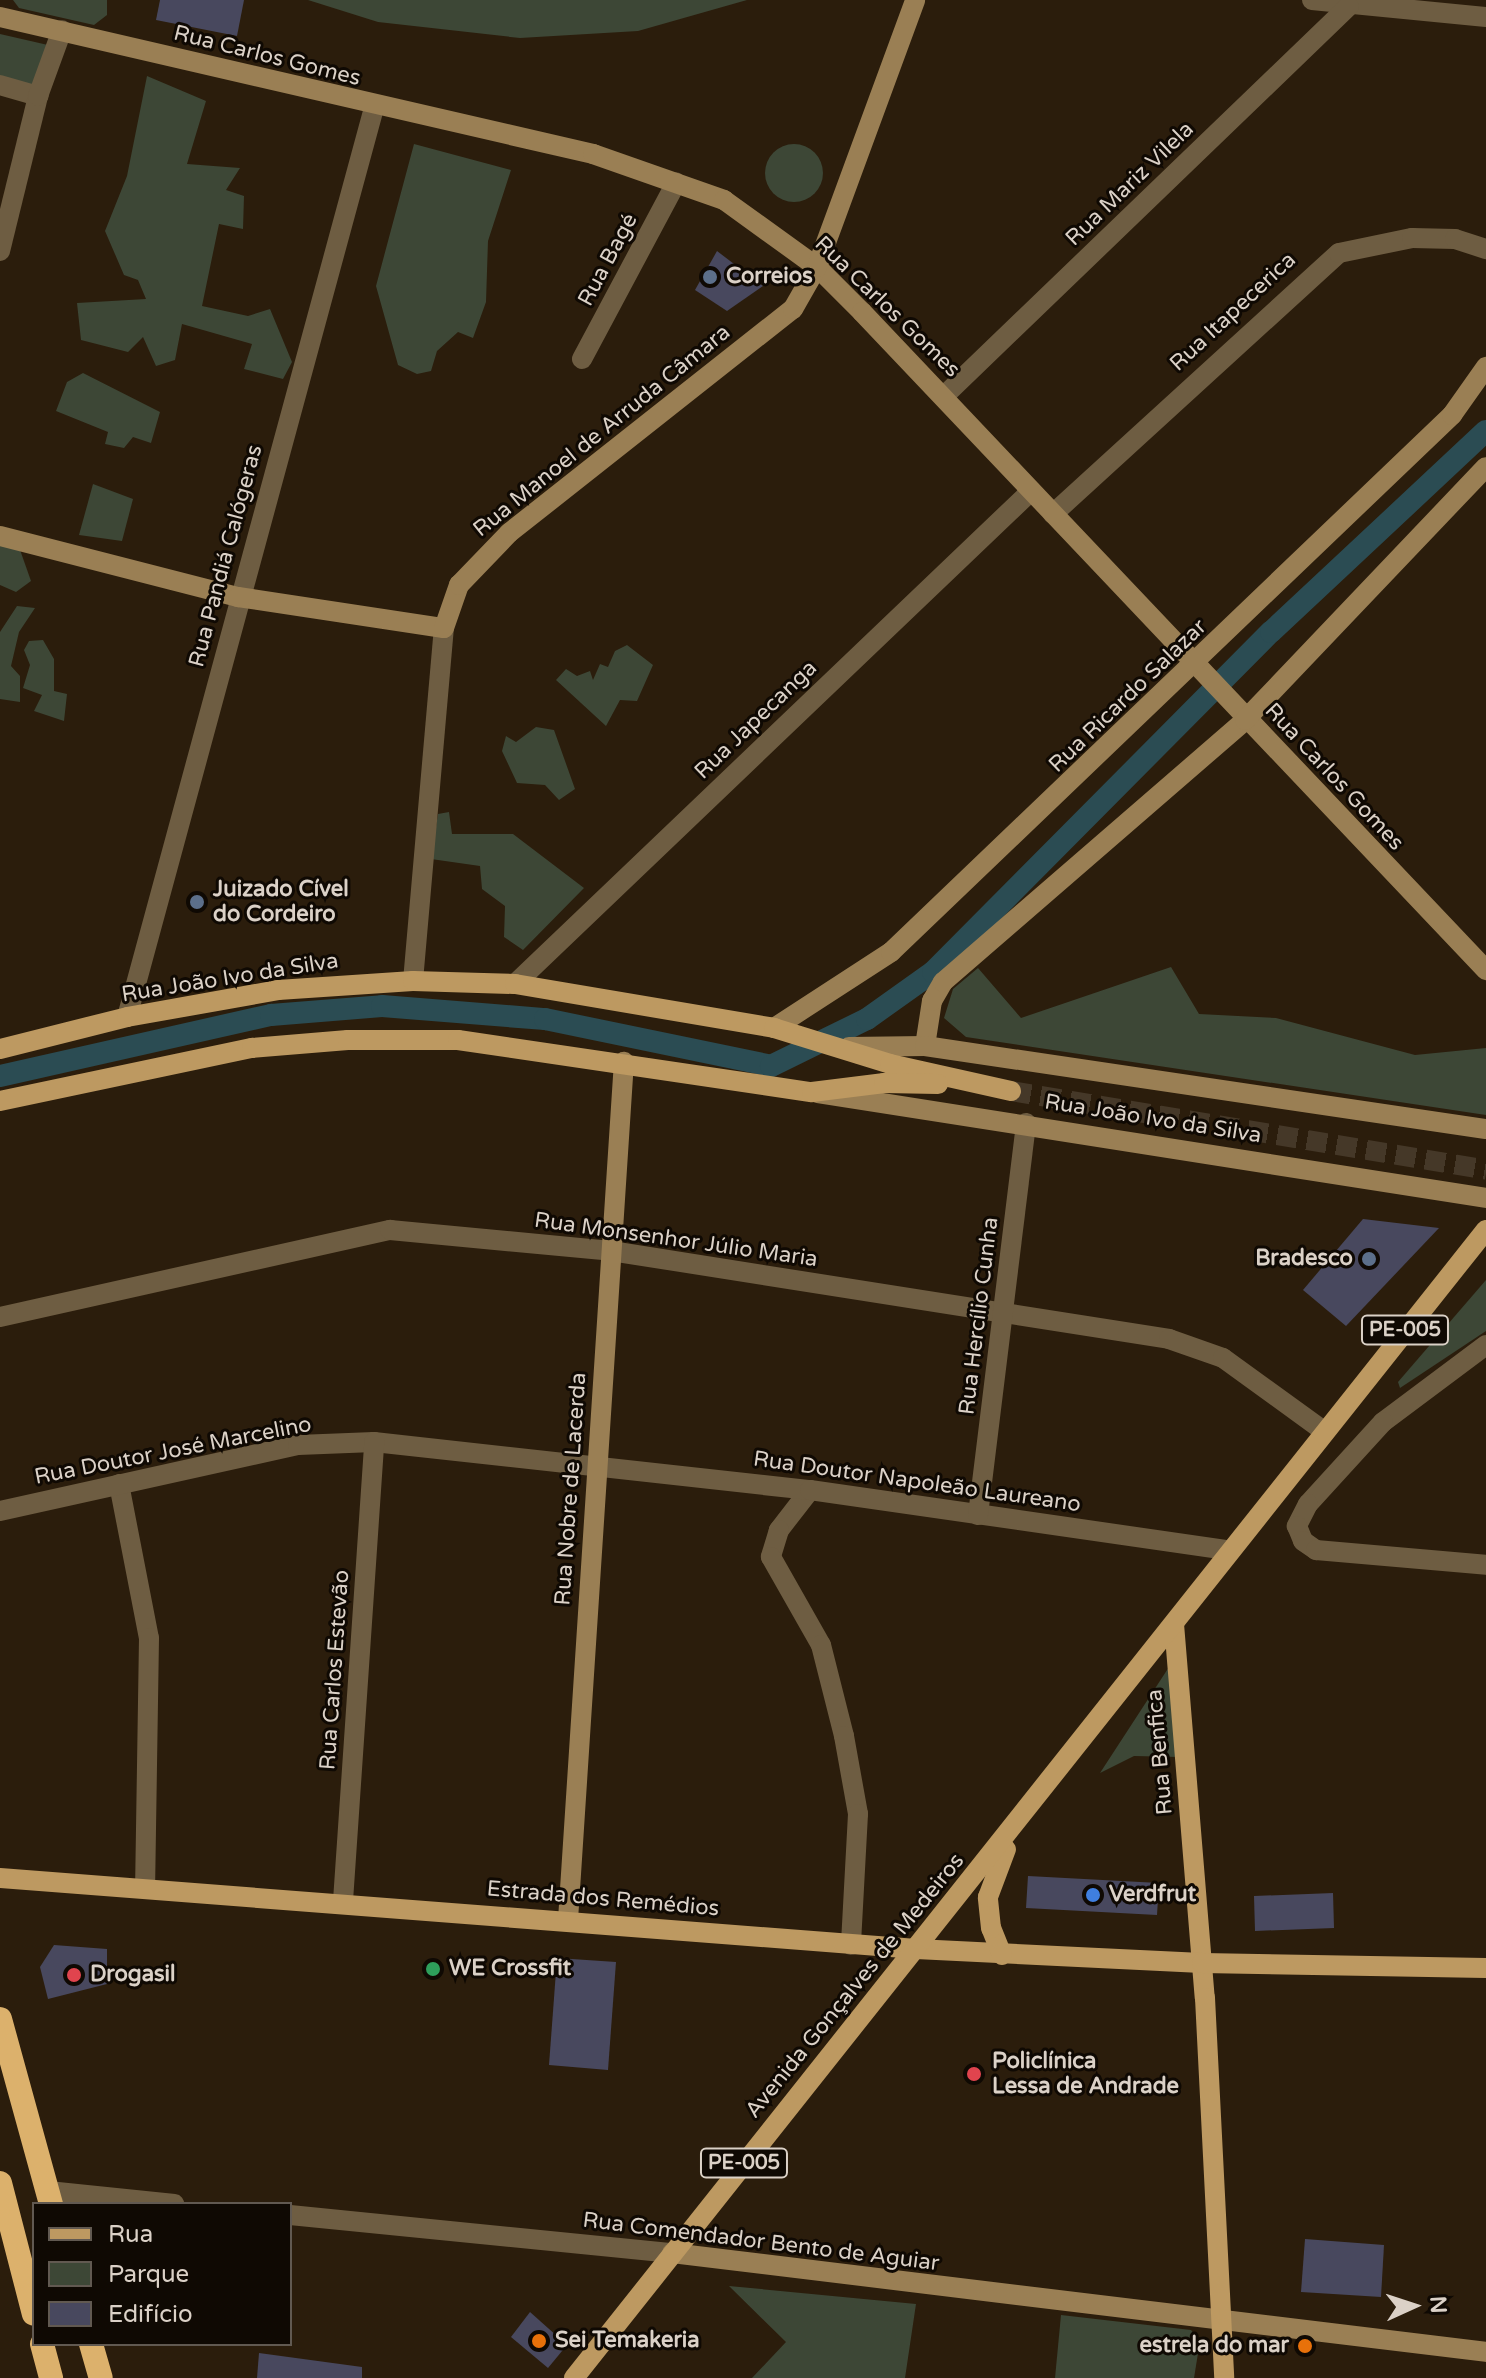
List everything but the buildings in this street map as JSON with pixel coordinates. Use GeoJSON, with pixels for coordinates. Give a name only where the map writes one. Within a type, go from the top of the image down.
{"type":"FeatureCollection","features":[{"type":"Feature","properties":{"kind":"highway"},"geometry":{"type":"LineString","coordinates":[[0,2019],[50,2198]]}},
{"type":"Feature","properties":{"kind":"highway"},"geometry":{"type":"LineString","coordinates":[[1,2188],[32,2306]]}},
{"type":"Feature","properties":{"kind":"highway"},"geometry":{"type":"LineString","coordinates":[[43,2346],[51,2378]]}},
{"type":"Feature","properties":{"kind":"highway"},"geometry":{"type":"LineString","coordinates":[[92,2346],[101,2378]]}},
{"type":"Feature","properties":{"kind":"main road","name":"Rua João Ivo da Silva"},"geometry":{"type":"LineString","coordinates":[[0,1049],[127,1017],[278,990],[413,981],[515,984],[774,1028],[849,1047],[890,1064],[986,1086]]}},
{"type":"Feature","properties":{"kind":"main road","name":"Rua João Ivo da Silva"},"geometry":{"type":"LineString","coordinates":[[0,1101],[252,1048],[348,1040],[458,1040],[812,1092],[884,1083],[986,1086]]}},
{"type":"Feature","properties":{"kind":"main road"},"geometry":{"type":"LineString","coordinates":[[986,1086],[1011,1091]]}},
{"type":"Feature","properties":{"kind":"main road","name":"PE-005"},"geometry":{"type":"LineString","coordinates":[[1174,1624],[1486,1230]]}},
{"type":"Feature","properties":{"kind":"main road","name":"Avenida Gonçalves de Medeiros"},"geometry":{"type":"LineString","coordinates":[[574,2378],[1174,1624]]}},
{"type":"Feature","properties":{"kind":"main road","name":"Rua Benfica"},"geometry":{"type":"LineString","coordinates":[[1174,1624],[1202,1963],[1225,2322],[1224,2378]]}},
{"type":"Feature","properties":{"kind":"main road"},"geometry":{"type":"LineString","coordinates":[[1002,1955],[991,1928],[988,1897],[1018,1823]]}},
{"type":"Feature","properties":{"kind":"main road","name":"Estrada dos Remédios"},"geometry":{"type":"LineString","coordinates":[[0,1878],[343,1901],[1002,1955],[1202,1963],[1486,1968]]}},
{"type":"Feature","properties":{"kind":"street","name":"Rua Manoel de Arruda Câmara"},"geometry":{"type":"LineString","coordinates":[[413,981],[444,628],[459,585],[475,565],[793,309],[817,267],[915,0]]}},
{"type":"Feature","properties":{"kind":"street"},"geometry":{"type":"LineString","coordinates":[[1312,0],[1486,17]]}},
{"type":"Feature","properties":{"kind":"street","name":"Rua Mariz Vilela"},"geometry":{"type":"LineString","coordinates":[[944,396],[1349,6]]}},
{"type":"Feature","properties":{"kind":"street","name":"Rua Carlos Gomes"},"geometry":{"type":"LineString","coordinates":[[0,17],[374,108],[593,154],[724,200],[817,267],[944,396],[1486,970]]}},
{"type":"Feature","properties":{"kind":"street"},"geometry":{"type":"LineString","coordinates":[[0,251],[38,96],[62,30]]}},
{"type":"Feature","properties":{"kind":"street"},"geometry":{"type":"LineString","coordinates":[[0,85],[38,96]]}},
{"type":"Feature","properties":{"kind":"street","name":"Rua Pandiá Calógeras"},"geometry":{"type":"LineString","coordinates":[[127,1017],[238,597],[374,108]]}},
{"type":"Feature","properties":{"kind":"street","name":"Rua Bagé"},"geometry":{"type":"LineString","coordinates":[[582,359],[676,183]]}},
{"type":"Feature","properties":{"kind":"street","name":"Rua Itapecerica"},"geometry":{"type":"LineString","coordinates":[[1053,514],[1339,253],[1412,238],[1455,239],[1486,249]]}},
{"type":"Feature","properties":{"kind":"street","name":"Rua Ricardo Salazar"},"geometry":{"type":"LineString","coordinates":[[774,1028],[891,952],[1197,665],[1452,415],[1486,367]]}},
{"type":"Feature","properties":{"kind":"street"},"geometry":{"type":"LineString","coordinates":[[925,1046],[932,1001],[943,982],[1240,712],[1486,467]]}},
{"type":"Feature","properties":{"kind":"street","name":"Rua Japecanga"},"geometry":{"type":"LineString","coordinates":[[515,984],[1031,491]]}},
{"type":"Feature","properties":{"kind":"street"},"geometry":{"type":"LineString","coordinates":[[0,536],[238,597],[444,628]]}},
{"type":"Feature","properties":{"kind":"street","name":"Rua João Ivo da Silva"},"geometry":{"type":"LineString","coordinates":[[849,1047],[925,1046],[1486,1129]]}},
{"type":"Feature","properties":{"kind":"street","name":"Rua Nobre de Lacerda"},"geometry":{"type":"LineString","coordinates":[[568,1920],[624,1062]]}},
{"type":"Feature","properties":{"kind":"street","name":"Rua João Ivo da Silva"},"geometry":{"type":"LineString","coordinates":[[812,1092],[1026,1123],[1486,1198]]}},
{"type":"Feature","properties":{"kind":"street","name":"Rua Hercílio Cunha"},"geometry":{"type":"LineString","coordinates":[[978,1515],[1026,1123]]}},
{"type":"Feature","properties":{"kind":"street","name":"Rua Monsenhor Júlio Maria"},"geometry":{"type":"LineString","coordinates":[[0,1317],[390,1230],[611,1251],[1169,1339],[1223,1358],[1324,1431]]}},
{"type":"Feature","properties":{"kind":"street"},"geometry":{"type":"LineString","coordinates":[[1486,1345],[1383,1422],[1297,1519],[1298,1533],[1316,1550],[1486,1565]]}},
{"type":"Feature","properties":{"kind":"street","name":"Rua Doutor José Marcelino"},"geometry":{"type":"LineString","coordinates":[[0,1511],[298,1445],[374,1442],[596,1464]]}},
{"type":"Feature","properties":{"kind":"street","name":"Rua Carlos Estevão"},"geometry":{"type":"LineString","coordinates":[[343,1901],[374,1442]]}},
{"type":"Feature","properties":{"kind":"street","name":"Rua Doutor Napoleão Laureano"},"geometry":{"type":"LineString","coordinates":[[596,1464],[810,1490],[1231,1551]]}},
{"type":"Feature","properties":{"kind":"street"},"geometry":{"type":"LineString","coordinates":[[119,1484],[149,1638],[145,1887]]}},
{"type":"Feature","properties":{"kind":"street"},"geometry":{"type":"LineString","coordinates":[[810,1490],[774,1539],[771,1557],[821,1645],[844,1736],[858,1814],[851,1945]]}},
{"type":"Feature","properties":{"kind":"street"},"geometry":{"type":"LineString","coordinates":[[50,2198],[133,2202]]}},
{"type":"Feature","properties":{"kind":"street","name":"Rua Comendador Bento de Aguiar"},"geometry":{"type":"LineString","coordinates":[[292,2215],[672,2253],[1486,2352]]}},
{"type":"Feature","properties":{"kind":"green space"},"geometry":{"type":"Polygon","coordinates":[[[13,0],[107,0],[107,15],[94,25],[19,8],[13,0]]]}},
{"type":"Feature","properties":{"kind":"green space"},"geometry":{"type":"Polygon","coordinates":[[[308,0],[747,0],[638,31],[520,38],[378,22],[308,0]]]}},
{"type":"Feature","properties":{"kind":"green space"},"geometry":{"type":"Polygon","coordinates":[[[0,34],[48,45],[33,93],[0,84],[0,34]]]}},
{"type":"Feature","properties":{"kind":"green space"},"geometry":{"type":"Polygon","coordinates":[[[147,76],[206,101],[187,164],[240,168],[226,190],[244,196],[243,229],[219,224],[202,306],[248,316],[270,309],[292,362],[283,379],[244,369],[252,344],[182,324],[175,360],[156,366],[143,337],[128,352],[81,340],[77,303],[146,299],[138,280],[124,275],[105,231],[127,176],[147,76]]]}},
{"type":"Feature","properties":{"kind":"green space"},"geometry":{"type":"Polygon","coordinates":[[[414,144],[511,170],[488,241],[486,302],[473,338],[458,332],[437,351],[431,371],[417,374],[398,365],[376,286],[414,144]]]}},
{"type":"Feature","properties":{"kind":"green space"},"geometry":{"type":"Polygon","coordinates":[[[794,144],[805,146],[814,153],[821,162],[821,184],[814,193],[805,200],[794,202],[783,200],[774,193],[767,184],[765,173],[767,162],[774,153],[783,146],[794,144]]]}},
{"type":"Feature","properties":{"kind":"green space"},"geometry":{"type":"Polygon","coordinates":[[[83,373],[160,412],[151,443],[133,437],[124,448],[105,444],[108,432],[56,411],[67,382],[83,373]]]}},
{"type":"Feature","properties":{"kind":"green space"},"geometry":{"type":"Polygon","coordinates":[[[93,484],[133,499],[122,541],[79,535],[93,484]]]}},
{"type":"Feature","properties":{"kind":"green space"},"geometry":{"type":"Polygon","coordinates":[[[0,544],[19,547],[31,581],[16,592],[0,585],[0,544]]]}},
{"type":"Feature","properties":{"kind":"green space"},"geometry":{"type":"Polygon","coordinates":[[[17,606],[35,608],[19,632],[11,666],[20,676],[20,702],[0,699],[0,632],[17,606]]]}},
{"type":"Feature","properties":{"kind":"green space"},"geometry":{"type":"Polygon","coordinates":[[[43,640],[54,659],[54,691],[67,694],[64,721],[34,711],[42,695],[23,688],[30,665],[24,650],[29,641],[43,640]]]}},
{"type":"Feature","properties":{"kind":"green space"},"geometry":{"type":"Polygon","coordinates":[[[627,645],[653,665],[637,701],[620,700],[606,726],[556,680],[566,669],[577,676],[590,671],[593,680],[600,664],[608,667],[615,651],[627,645]]]}},
{"type":"Feature","properties":{"kind":"green space"},"geometry":{"type":"Polygon","coordinates":[[[536,727],[554,730],[575,789],[559,800],[545,785],[517,783],[502,751],[506,736],[516,742],[536,727]]]}},
{"type":"Feature","properties":{"kind":"green space"},"geometry":{"type":"Polygon","coordinates":[[[449,812],[452,834],[513,834],[584,888],[523,950],[504,937],[505,906],[482,889],[480,866],[431,859],[438,814],[449,812]]]}},
{"type":"Feature","properties":{"kind":"green space"},"geometry":{"type":"Polygon","coordinates":[[[1171,967],[1199,1014],[1276,1018],[1415,1055],[1486,1048],[1486,1115],[966,1037],[944,1018],[953,989],[978,968],[1021,1018],[1171,967]]]}},
{"type":"Feature","properties":{"kind":"green space"},"geometry":{"type":"Polygon","coordinates":[[[1486,1280],[1486,1331],[1400,1388],[1398,1382],[1486,1280]]]}},
{"type":"Feature","properties":{"kind":"green space"},"geometry":{"type":"Polygon","coordinates":[[[1169,1667],[1179,1757],[1134,1756],[1100,1773],[1169,1667]]]}},
{"type":"Feature","properties":{"kind":"green space"},"geometry":{"type":"Polygon","coordinates":[[[729,2286],[916,2304],[905,2378],[752,2378],[786,2342],[729,2286]]]}},
{"type":"Feature","properties":{"kind":"green space"},"geometry":{"type":"Polygon","coordinates":[[[1061,2315],[1191,2330],[1200,2341],[1194,2378],[1055,2378],[1061,2315]]]}},
{"type":"Feature","properties":{"kind":"waterway"},"geometry":{"type":"LineString","coordinates":[[0,1076],[271,1015],[382,1006],[545,1019],[771,1066],[867,1019],[933,972],[1271,632],[1486,431]]}},
{"type":"Feature","properties":{"kind":"tunnel"},"geometry":{"type":"LineString","coordinates":[[1011,1091],[1486,1170]]}},
{"type":"Feature","properties":{"kind":"place","name":"Correios"},"geometry":{"type":"Point","coordinates":[710,277]}},
{"type":"Feature","properties":{"kind":"place","name":"Juizado Cível do Cordeiro"},"geometry":{"type":"Point","coordinates":[197,902]}},
{"type":"Feature","properties":{"kind":"place","name":"Bradesco"},"geometry":{"type":"Point","coordinates":[1369,1259]}},
{"type":"Feature","properties":{"kind":"place","name":"Verdfrut"},"geometry":{"type":"Point","coordinates":[1093,1895]}},
{"type":"Feature","properties":{"kind":"place","name":"WE Crossfit"},"geometry":{"type":"Point","coordinates":[433,1969]}},
{"type":"Feature","properties":{"kind":"place","name":"Drogasil"},"geometry":{"type":"Point","coordinates":[74,1975]}},
{"type":"Feature","properties":{"kind":"place","name":"Policlínica Lessa de Andrade"},"geometry":{"type":"Point","coordinates":[974,2074]}},
{"type":"Feature","properties":{"kind":"place","name":"Sei Temakeria"},"geometry":{"type":"Point","coordinates":[539,2341]}},
{"type":"Feature","properties":{"kind":"place","name":"estrela do mar"},"geometry":{"type":"Point","coordinates":[1305,2346]}}]}
